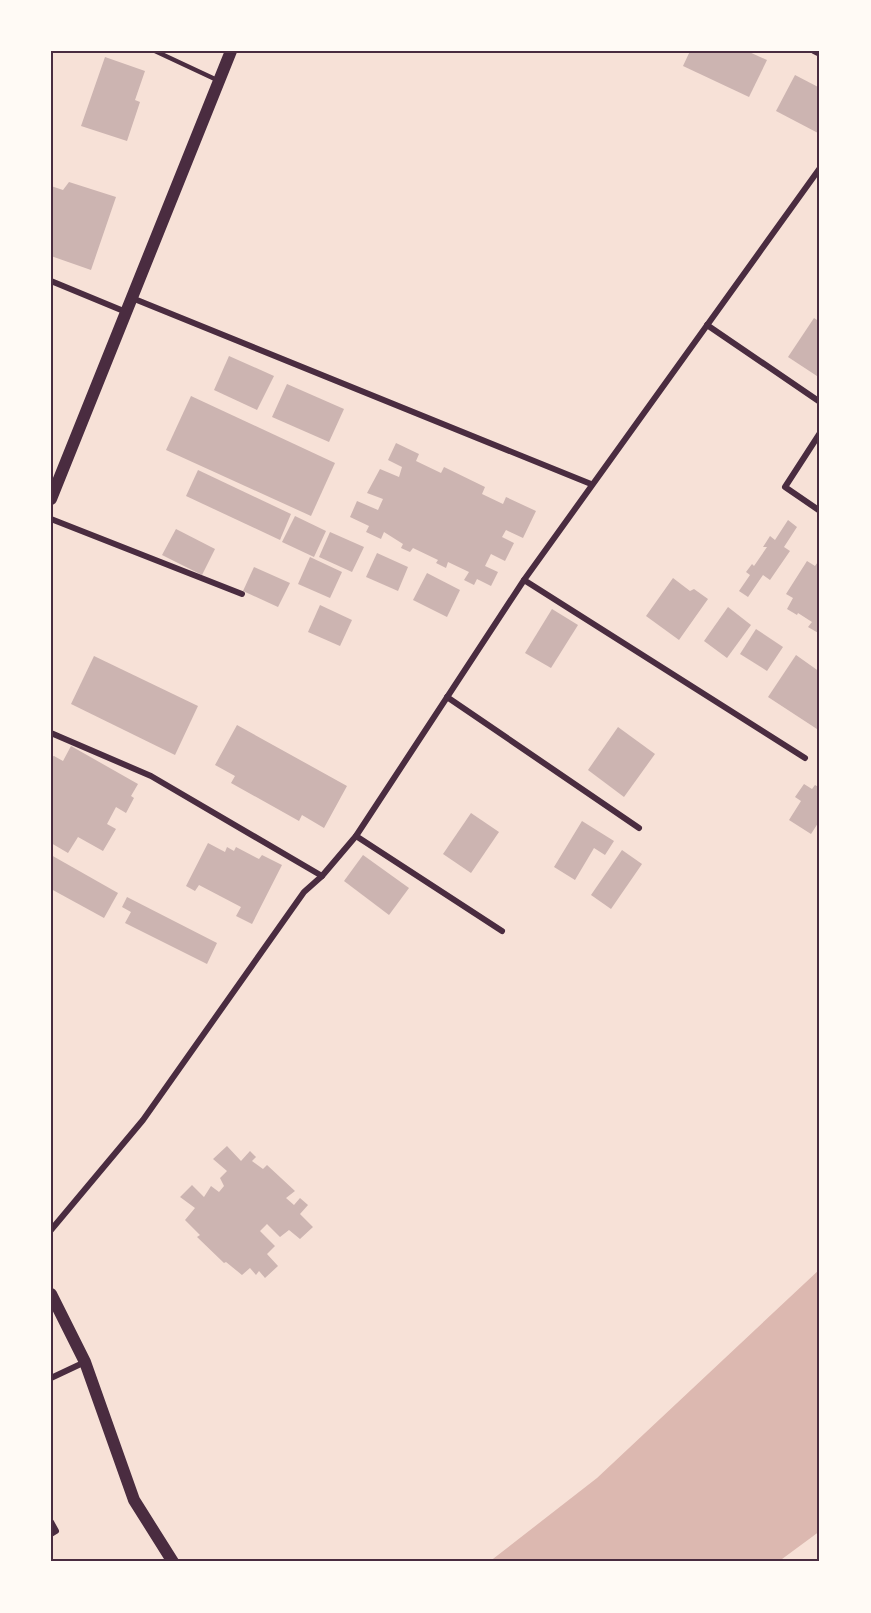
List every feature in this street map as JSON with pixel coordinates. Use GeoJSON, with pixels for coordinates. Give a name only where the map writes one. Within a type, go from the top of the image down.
{"type":"FeatureCollection","features":[{"type":"Feature","properties":{"kind":"main road"},"geometry":{"type":"LineString","coordinates":[[51,499],[231,51]]}},
{"type":"Feature","properties":{"kind":"main road"},"geometry":{"type":"LineString","coordinates":[[51,1294],[85,1362],[134,1500],[173,1562]]}},
{"type":"Feature","properties":{"kind":"street"},"geometry":{"type":"LineString","coordinates":[[814,51],[820,54]]}},
{"type":"Feature","properties":{"kind":"street"},"geometry":{"type":"LineString","coordinates":[[51,1230],[143,1120],[304,892],[322,876],[356,836],[524,580],[820,168]]}},
{"type":"Feature","properties":{"kind":"street"},"geometry":{"type":"LineString","coordinates":[[51,281],[126,312]]}},
{"type":"Feature","properties":{"kind":"street"},"geometry":{"type":"LineString","coordinates":[[132,298],[591,484]]}},
{"type":"Feature","properties":{"kind":"street"},"geometry":{"type":"LineString","coordinates":[[707,325],[820,402]]}},
{"type":"Feature","properties":{"kind":"street"},"geometry":{"type":"LineString","coordinates":[[820,433],[785,487],[820,511]]}},
{"type":"Feature","properties":{"kind":"street"},"geometry":{"type":"LineString","coordinates":[[51,519],[242,594]]}},
{"type":"Feature","properties":{"kind":"street"},"geometry":{"type":"LineString","coordinates":[[524,580],[805,758]]}},
{"type":"Feature","properties":{"kind":"street"},"geometry":{"type":"LineString","coordinates":[[447,697],[639,828]]}},
{"type":"Feature","properties":{"kind":"street"},"geometry":{"type":"LineString","coordinates":[[51,733],[151,776],[322,876]]}},
{"type":"Feature","properties":{"kind":"street"},"geometry":{"type":"LineString","coordinates":[[356,836],[502,931]]}},
{"type":"Feature","properties":{"kind":"street"},"geometry":{"type":"LineString","coordinates":[[51,1378],[85,1362]]}},
{"type":"Feature","properties":{"kind":"street"},"geometry":{"type":"LineString","coordinates":[[51,1522],[56,1531],[51,1534]]}},
{"type":"Feature","properties":{"kind":"lane"},"geometry":{"type":"LineString","coordinates":[[155,51],[219,81]]}},
{"type":"Feature","properties":{"kind":"shaded area"},"geometry":{"type":"Polygon","coordinates":[[[820,1269],[820,1531],[778,1562],[489,1562],[597,1478],[820,1269]]]}},
{"type":"Feature","properties":{"kind":"building"},"geometry":{"type":"Polygon","coordinates":[[[690,51],[747,51],[767,60],[749,97],[683,66],[690,51]]]}},
{"type":"Feature","properties":{"kind":"building"},"geometry":{"type":"Polygon","coordinates":[[[105,57],[145,71],[135,100],[140,102],[127,141],[81,126],[105,57]]]}},
{"type":"Feature","properties":{"kind":"building"},"geometry":{"type":"Polygon","coordinates":[[[795,75],[820,88],[820,130],[818,133],[776,111],[795,75]]]}},
{"type":"Feature","properties":{"kind":"building"},"geometry":{"type":"Polygon","coordinates":[[[69,182],[116,197],[91,270],[51,256],[51,186],[63,190],[69,182]]]}},
{"type":"Feature","properties":{"kind":"building"},"geometry":{"type":"Polygon","coordinates":[[[814,318],[820,322],[820,378],[788,357],[814,318]]]}},
{"type":"Feature","properties":{"kind":"building"},"geometry":{"type":"Polygon","coordinates":[[[229,356],[274,376],[257,410],[214,390],[229,356]]]}},
{"type":"Feature","properties":{"kind":"building"},"geometry":{"type":"Polygon","coordinates":[[[287,384],[344,409],[329,442],[272,417],[287,384]]]}},
{"type":"Feature","properties":{"kind":"building"},"geometry":{"type":"Polygon","coordinates":[[[191,396],[335,463],[311,516],[166,450],[191,396]]]}},
{"type":"Feature","properties":{"kind":"building"},"geometry":{"type":"Polygon","coordinates":[[[396,443],[419,454],[416,461],[441,473],[444,467],[485,487],[482,494],[503,504],[506,497],[536,511],[523,538],[506,530],[502,537],[514,543],[505,561],[491,554],[485,566],[498,572],[491,586],[477,579],[474,585],[464,580],[469,572],[448,562],[446,568],[436,563],[438,560],[413,548],[410,552],[401,548],[403,544],[384,532],[381,539],[366,532],[369,526],[350,517],[357,501],[378,510],[383,499],[367,493],[380,469],[399,477],[402,467],[388,460],[396,443]]]}},
{"type":"Feature","properties":{"kind":"building"},"geometry":{"type":"Polygon","coordinates":[[[198,470],[291,514],[280,540],[186,496],[198,470]]]}},
{"type":"Feature","properties":{"kind":"building"},"geometry":{"type":"Polygon","coordinates":[[[295,516],[326,531],[314,557],[282,542],[295,516]]]}},
{"type":"Feature","properties":{"kind":"building"},"geometry":{"type":"Polygon","coordinates":[[[788,520],[797,527],[784,547],[790,551],[770,580],[763,575],[748,597],[739,591],[750,575],[746,572],[752,564],[754,566],[767,547],[763,547],[770,536],[775,540],[788,520]]]}},
{"type":"Feature","properties":{"kind":"building"},"geometry":{"type":"Polygon","coordinates":[[[176,529],[215,549],[202,575],[162,555],[176,529]]]}},
{"type":"Feature","properties":{"kind":"building"},"geometry":{"type":"Polygon","coordinates":[[[330,532],[364,547],[352,572],[319,557],[330,532]]]}},
{"type":"Feature","properties":{"kind":"building"},"geometry":{"type":"Polygon","coordinates":[[[377,553],[408,567],[398,591],[366,577],[377,553]]]}},
{"type":"Feature","properties":{"kind":"building"},"geometry":{"type":"Polygon","coordinates":[[[310,557],[342,572],[330,598],[298,584],[310,557]]]}},
{"type":"Feature","properties":{"kind":"building"},"geometry":{"type":"Polygon","coordinates":[[[820,559],[820,634],[808,627],[812,622],[787,609],[793,598],[786,594],[807,561],[815,566],[820,559]]]}},
{"type":"Feature","properties":{"kind":"building"},"geometry":{"type":"Polygon","coordinates":[[[254,567],[290,583],[278,607],[243,591],[254,567]]]}},
{"type":"Feature","properties":{"kind":"building"},"geometry":{"type":"Polygon","coordinates":[[[427,573],[460,590],[447,617],[413,600],[427,573]]]}},
{"type":"Feature","properties":{"kind":"building"},"geometry":{"type":"Polygon","coordinates":[[[673,578],[690,591],[694,589],[708,599],[679,640],[646,616],[673,578]]]}},
{"type":"Feature","properties":{"kind":"building"},"geometry":{"type":"Polygon","coordinates":[[[320,605],[352,620],[340,646],[308,632],[320,605]]]}},
{"type":"Feature","properties":{"kind":"building"},"geometry":{"type":"Polygon","coordinates":[[[728,607],[751,625],[727,658],[704,641],[728,607]]]}},
{"type":"Feature","properties":{"kind":"building"},"geometry":{"type":"Polygon","coordinates":[[[552,609],[578,625],[551,668],[525,653],[552,609]]]}},
{"type":"Feature","properties":{"kind":"building"},"geometry":{"type":"Polygon","coordinates":[[[756,629],[783,647],[767,671],[740,654],[756,629]]]}},
{"type":"Feature","properties":{"kind":"building"},"geometry":{"type":"Polygon","coordinates":[[[796,655],[820,672],[820,731],[768,697],[796,655]]]}},
{"type":"Feature","properties":{"kind":"building"},"geometry":{"type":"Polygon","coordinates":[[[94,656],[198,706],[175,755],[71,704],[94,656]]]}},
{"type":"Feature","properties":{"kind":"building"},"geometry":{"type":"Polygon","coordinates":[[[237,725],[347,786],[324,828],[302,815],[299,821],[231,783],[235,776],[215,765],[237,725]]]}},
{"type":"Feature","properties":{"kind":"building"},"geometry":{"type":"Polygon","coordinates":[[[618,727],[655,754],[624,797],[588,770],[618,727]]]}},
{"type":"Feature","properties":{"kind":"building"},"geometry":{"type":"Polygon","coordinates":[[[71,746],[138,784],[131,796],[134,798],[126,813],[116,807],[107,824],[116,829],[103,851],[78,837],[68,853],[51,843],[51,757],[54,756],[63,761],[71,746]]]}},
{"type":"Feature","properties":{"kind":"building"},"geometry":{"type":"Polygon","coordinates":[[[804,784],[812,789],[815,785],[820,788],[820,820],[811,834],[789,820],[801,801],[795,797],[804,784]]]}},
{"type":"Feature","properties":{"kind":"building"},"geometry":{"type":"Polygon","coordinates":[[[471,813],[499,832],[471,873],[443,854],[471,813]]]}},
{"type":"Feature","properties":{"kind":"building"},"geometry":{"type":"Polygon","coordinates":[[[582,821],[614,841],[605,855],[594,848],[575,880],[554,867],[582,821]]]}},
{"type":"Feature","properties":{"kind":"building"},"geometry":{"type":"Polygon","coordinates":[[[208,843],[225,852],[227,847],[234,851],[236,847],[259,859],[262,855],[282,865],[252,924],[236,916],[241,907],[199,885],[195,891],[186,886],[208,843]]]}},
{"type":"Feature","properties":{"kind":"building"},"geometry":{"type":"Polygon","coordinates":[[[622,850],[642,864],[611,909],[591,895],[622,850]]]}},
{"type":"Feature","properties":{"kind":"building"},"geometry":{"type":"Polygon","coordinates":[[[51,855],[118,893],[104,918],[51,889],[51,855]]]}},
{"type":"Feature","properties":{"kind":"building"},"geometry":{"type":"Polygon","coordinates":[[[363,855],[409,888],[389,915],[344,881],[363,855]]]}},
{"type":"Feature","properties":{"kind":"building"},"geometry":{"type":"Polygon","coordinates":[[[127,897],[217,943],[207,964],[125,923],[131,912],[122,907],[127,897]]]}},
{"type":"Feature","properties":{"kind":"building"},"geometry":{"type":"Polygon","coordinates":[[[227,1146],[241,1161],[250,1151],[256,1157],[252,1161],[263,1169],[267,1165],[295,1191],[286,1198],[294,1205],[300,1198],[308,1205],[300,1214],[313,1227],[300,1239],[289,1230],[280,1237],[267,1224],[260,1231],[275,1246],[267,1254],[278,1266],[265,1278],[259,1271],[256,1275],[250,1268],[242,1275],[226,1262],[224,1263],[197,1237],[200,1235],[185,1220],[195,1208],[180,1197],[192,1185],[204,1197],[211,1186],[219,1192],[224,1186],[220,1178],[227,1171],[213,1159],[227,1146]]]}}]}
